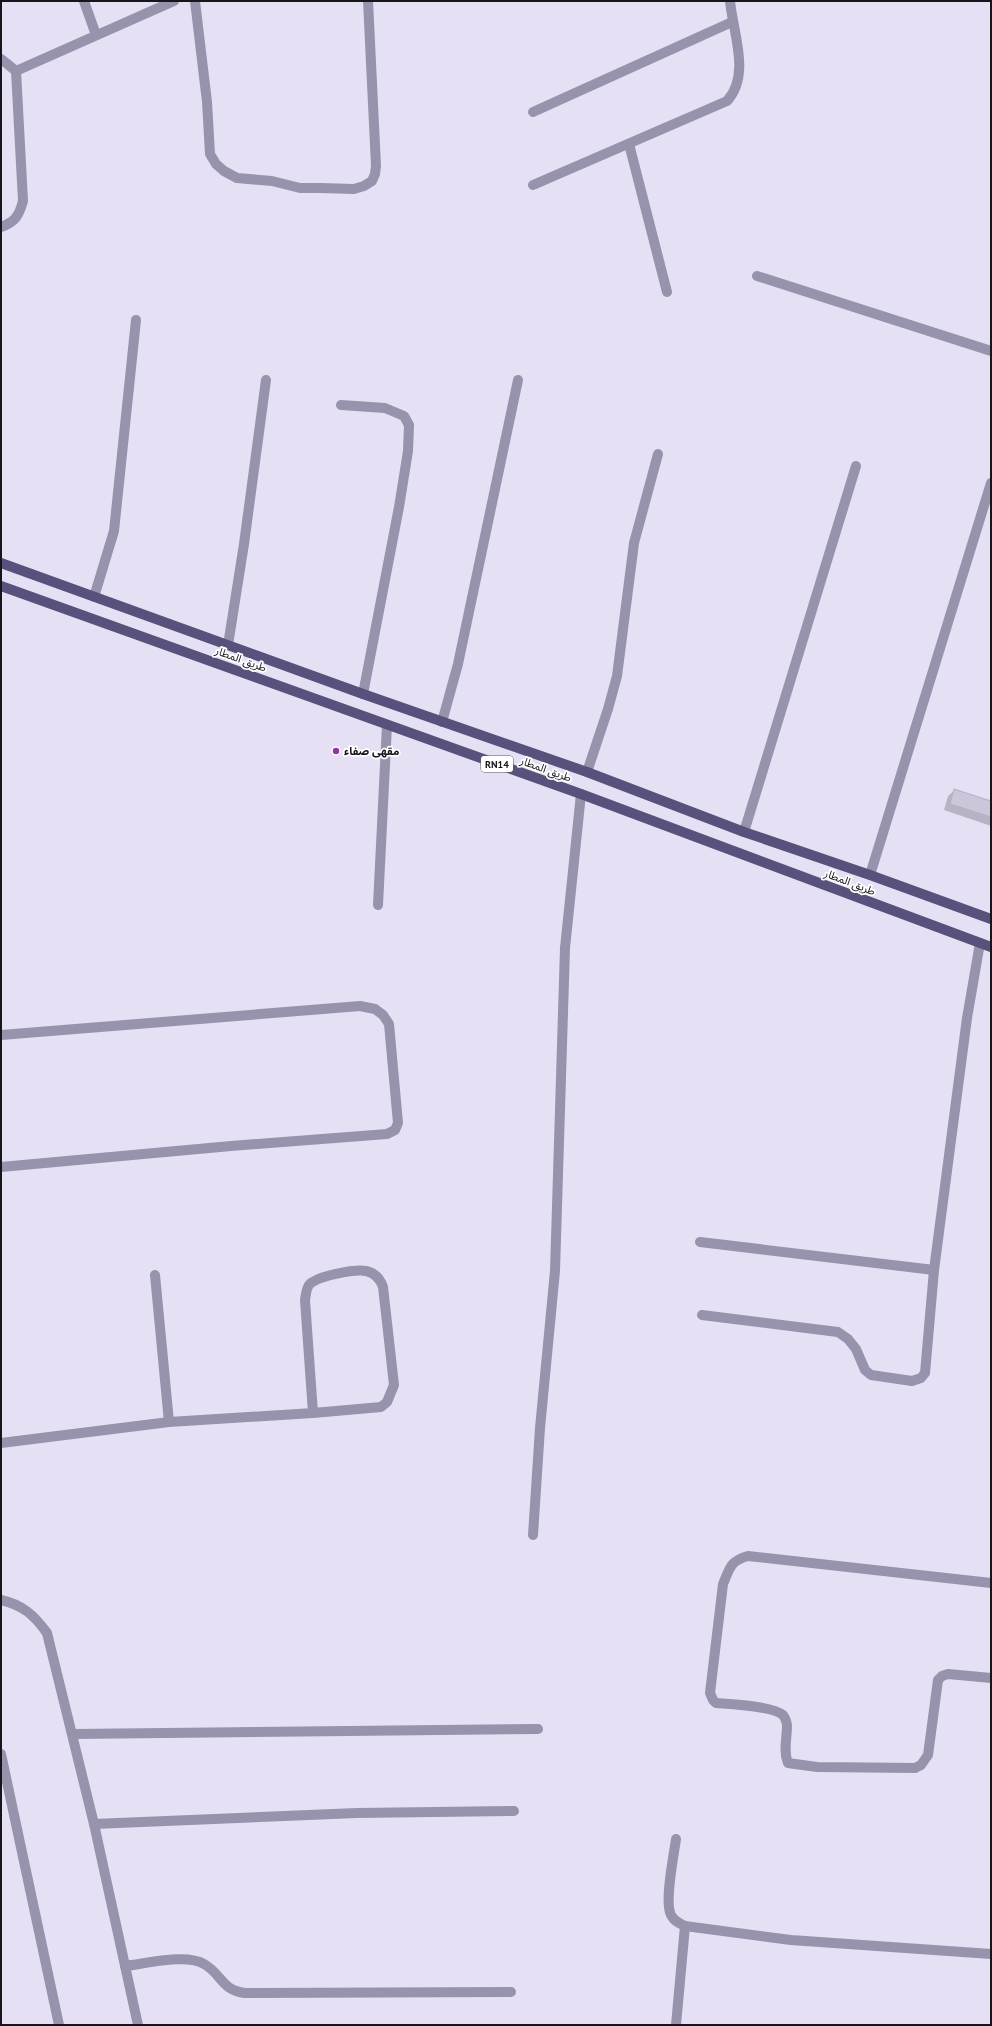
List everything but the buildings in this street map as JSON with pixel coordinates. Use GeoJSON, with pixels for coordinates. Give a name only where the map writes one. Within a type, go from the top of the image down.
{"type":"FeatureCollection","features":[{"type":"Feature","properties":{"kind":"main road","name":"طريق المطار"},"geometry":{"type":"LineString","coordinates":[[1,563],[363,694],[587,772],[744,832],[870,875],[991,919]]}},
{"type":"Feature","properties":{"kind":"main road","name":"طريق المطار"},"geometry":{"type":"LineString","coordinates":[[1,586],[581,794],[991,946]]}},
{"type":"Feature","properties":{"kind":"street"},"geometry":{"type":"LineString","coordinates":[[84,1],[96,35]]}},
{"type":"Feature","properties":{"kind":"street"},"geometry":{"type":"LineString","coordinates":[[16,71],[174,1]]}},
{"type":"Feature","properties":{"kind":"street"},"geometry":{"type":"LineString","coordinates":[[195,1],[207,102],[210,154],[216,164],[224,172],[237,178],[272,181],[300,188],[354,189],[364,186],[372,181],[376,166],[368,1]]}},
{"type":"Feature","properties":{"kind":"street"},"geometry":{"type":"LineString","coordinates":[[533,185],[727,101],[735,93],[738,84],[739,61],[730,1]]}},
{"type":"Feature","properties":{"kind":"street"},"geometry":{"type":"LineString","coordinates":[[533,112],[732,22]]}},
{"type":"Feature","properties":{"kind":"street"},"geometry":{"type":"LineString","coordinates":[[1,60],[16,71]]}},
{"type":"Feature","properties":{"kind":"street"},"geometry":{"type":"LineString","coordinates":[[1,228],[12,222],[20,214],[23,201],[16,71]]}},
{"type":"Feature","properties":{"kind":"street"},"geometry":{"type":"LineString","coordinates":[[629,144],[667,292]]}},
{"type":"Feature","properties":{"kind":"street"},"geometry":{"type":"LineString","coordinates":[[757,276],[991,351]]}},
{"type":"Feature","properties":{"kind":"street"},"geometry":{"type":"LineString","coordinates":[[94,597],[114,531],[136,320]]}},
{"type":"Feature","properties":{"kind":"street"},"geometry":{"type":"LineString","coordinates":[[228,645],[244,544],[266,380]]}},
{"type":"Feature","properties":{"kind":"street"},"geometry":{"type":"LineString","coordinates":[[442,722],[458,664],[518,380]]}},
{"type":"Feature","properties":{"kind":"street"},"geometry":{"type":"LineString","coordinates":[[341,405],[385,408],[404,416],[408,425],[408,450],[399,507],[363,694]]}},
{"type":"Feature","properties":{"kind":"street"},"geometry":{"type":"LineString","coordinates":[[587,772],[608,709],[617,676],[634,543],[658,454]]}},
{"type":"Feature","properties":{"kind":"street"},"geometry":{"type":"LineString","coordinates":[[744,832],[856,466]]}},
{"type":"Feature","properties":{"kind":"street"},"geometry":{"type":"LineString","coordinates":[[870,875],[991,483]]}},
{"type":"Feature","properties":{"kind":"street"},"geometry":{"type":"LineString","coordinates":[[378,906],[387,725]]}},
{"type":"Feature","properties":{"kind":"street"},"geometry":{"type":"LineString","coordinates":[[533,1535],[540,1428],[554,1271],[565,948],[581,794]]}},
{"type":"Feature","properties":{"kind":"street"},"geometry":{"type":"LineString","coordinates":[[702,1315],[838,1332],[848,1339],[856,1349],[865,1370],[870,1375],[912,1381],[921,1378],[925,1373],[934,1270],[967,1018],[980,943]]}},
{"type":"Feature","properties":{"kind":"street"},"geometry":{"type":"LineString","coordinates":[[1,1035],[360,1006],[375,1010],[383,1015],[389,1024],[398,1123],[395,1130],[387,1134],[230,1146],[1,1167]]}},
{"type":"Feature","properties":{"kind":"street"},"geometry":{"type":"LineString","coordinates":[[700,1242],[934,1270]]}},
{"type":"Feature","properties":{"kind":"street"},"geometry":{"type":"LineString","coordinates":[[1,1443],[169,1422],[313,1413],[374,1409],[387,1402],[394,1385],[384,1287],[380,1278],[364,1270],[323,1276],[315,1280],[307,1291],[305,1300],[313,1413]]}},
{"type":"Feature","properties":{"kind":"street"},"geometry":{"type":"LineString","coordinates":[[155,1276],[169,1422]]}},
{"type":"Feature","properties":{"kind":"street"},"geometry":{"type":"LineString","coordinates":[[991,1584],[748,1556],[736,1560],[729,1568],[723,1584],[710,1693],[716,1703],[766,1709],[784,1716],[787,1724],[785,1757],[788,1763],[817,1767],[915,1768],[921,1764],[928,1755],[938,1680],[942,1676],[948,1674],[991,1678]]}},
{"type":"Feature","properties":{"kind":"street"},"geometry":{"type":"LineString","coordinates":[[1,1600],[12,1603],[34,1616],[47,1633],[94,1824],[138,2025]]}},
{"type":"Feature","properties":{"kind":"street"},"geometry":{"type":"LineString","coordinates":[[73,1734],[538,1729]]}},
{"type":"Feature","properties":{"kind":"street"},"geometry":{"type":"LineString","coordinates":[[1,1754],[59,2025]]}},
{"type":"Feature","properties":{"kind":"street"},"geometry":{"type":"LineString","coordinates":[[94,1824],[357,1813],[514,1811]]}},
{"type":"Feature","properties":{"kind":"street"},"geometry":{"type":"LineString","coordinates":[[676,1839],[669,1892],[670,1914],[676,1922],[685,1926],[791,1940],[991,1954]]}},
{"type":"Feature","properties":{"kind":"street"},"geometry":{"type":"LineString","coordinates":[[676,2025],[685,1926]]}},
{"type":"Feature","properties":{"kind":"street"},"geometry":{"type":"LineString","coordinates":[[125,1966],[180,1960],[200,1962],[210,1968],[230,1989],[245,1993],[511,1992]]}},
{"type":"Feature","properties":{"kind":"place","name":"مقهى صفاء"},"geometry":{"type":"Point","coordinates":[336,751]}}]}
